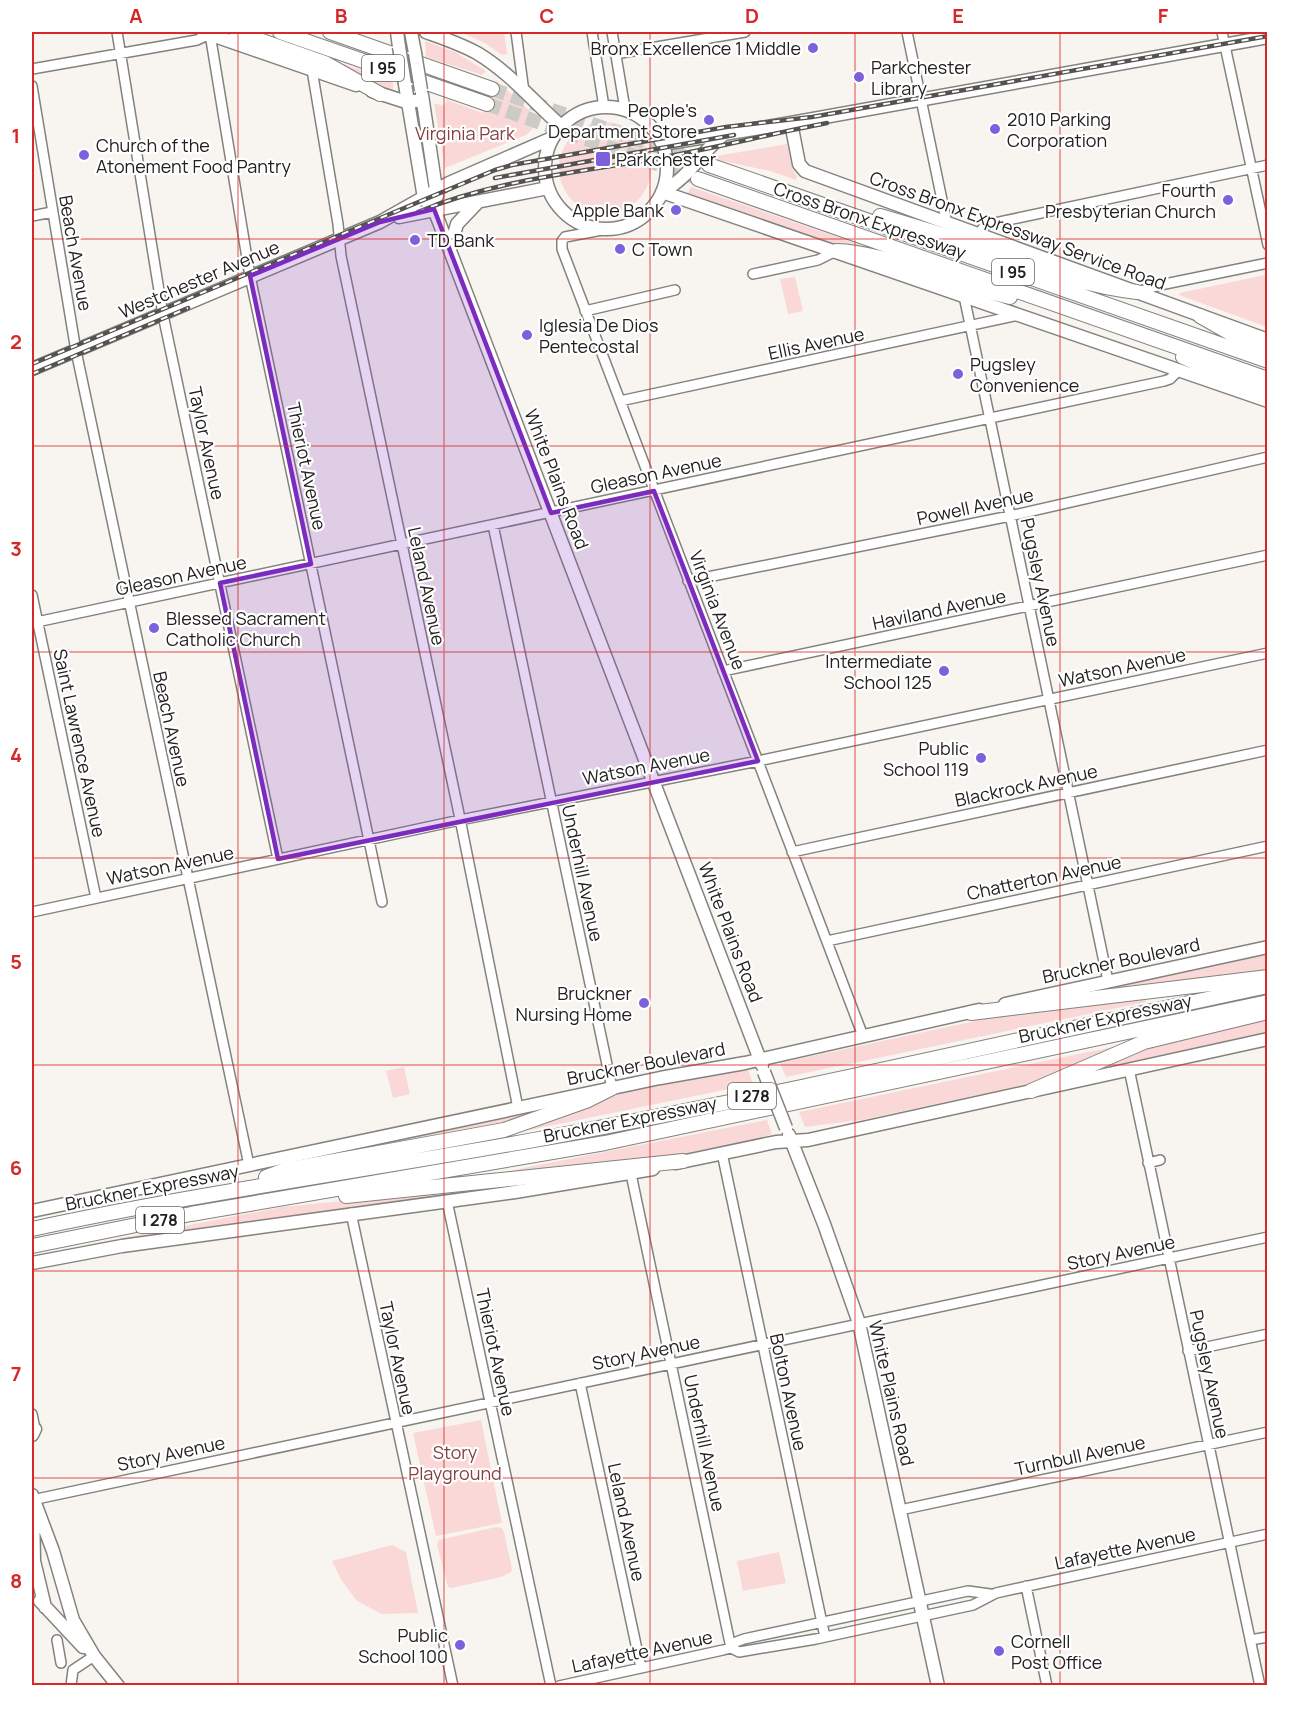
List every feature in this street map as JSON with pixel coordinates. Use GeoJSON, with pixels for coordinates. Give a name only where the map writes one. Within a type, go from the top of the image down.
{"type":"FeatureCollection","features":[{"type":"Feature","properties":{"kind":"highway"},"geometry":{"type":"LineString","coordinates":[[236,32],[330,66],[380,94]]}},
{"type":"Feature","properties":{"kind":"highway","name":"I 95"},"geometry":{"type":"LineString","coordinates":[[280,32],[487,104]]}},
{"type":"Feature","properties":{"kind":"highway","name":"I 95"},"geometry":{"type":"LineString","coordinates":[[330,32],[492,88]]}},
{"type":"Feature","properties":{"kind":"highway","name":"Cross Bronx Expressway"},"geometry":{"type":"LineString","coordinates":[[709,165],[1268,361]]}},
{"type":"Feature","properties":{"kind":"highway","name":"Cross Bronx Expressway"},"geometry":{"type":"LineString","coordinates":[[698,179],[1268,379]]}},
{"type":"Feature","properties":{"kind":"highway"},"geometry":{"type":"LineString","coordinates":[[759,183],[932,231],[1083,283],[1137,292]]}},
{"type":"Feature","properties":{"kind":"highway"},"geometry":{"type":"LineString","coordinates":[[836,251],[856,251],[874,255],[964,285],[1082,314]]}},
{"type":"Feature","properties":{"kind":"highway"},"geometry":{"type":"LineString","coordinates":[[1200,316],[1237,337],[1268,349]]}},
{"type":"Feature","properties":{"kind":"highway"},"geometry":{"type":"LineString","coordinates":[[1136,333],[1206,368],[1268,392]]}},
{"type":"Feature","properties":{"kind":"highway"},"geometry":{"type":"LineString","coordinates":[[971,1013],[1268,977]]}},
{"type":"Feature","properties":{"kind":"highway","name":"Bruckner Expressway"},"geometry":{"type":"LineString","coordinates":[[32,1229],[233,1189],[432,1158],[592,1129],[1268,986]]}},
{"type":"Feature","properties":{"kind":"highway","name":"Bruckner Expressway"},"geometry":{"type":"LineString","coordinates":[[32,1246],[181,1216],[519,1159],[658,1132],[1268,1002]]}},
{"type":"Feature","properties":{"kind":"highway"},"geometry":{"type":"LineString","coordinates":[[1031,1091],[1144,1042],[1268,1012]]}},
{"type":"Feature","properties":{"kind":"highway"},"geometry":{"type":"LineString","coordinates":[[233,1189],[285,1170],[504,1130],[586,1101],[612,1088]]}},
{"type":"Feature","properties":{"kind":"highway"},"geometry":{"type":"LineString","coordinates":[[290,1197],[346,1196],[683,1161]]}},
{"type":"Feature","properties":{"kind":"main road"},"geometry":{"type":"LineString","coordinates":[[397,32],[424,198]]}},
{"type":"Feature","properties":{"kind":"main road"},"geometry":{"type":"LineString","coordinates":[[411,32],[437,190],[434,209]]}},
{"type":"Feature","properties":{"kind":"main road"},"geometry":{"type":"LineString","coordinates":[[426,32],[460,44],[479,54],[561,126]]}},
{"type":"Feature","properties":{"kind":"main road"},"geometry":{"type":"LineString","coordinates":[[207,33],[380,94],[408,102],[422,96]]}},
{"type":"Feature","properties":{"kind":"main road"},"geometry":{"type":"LineString","coordinates":[[663,144],[1268,37]]}},
{"type":"Feature","properties":{"kind":"main road"},"geometry":{"type":"LineString","coordinates":[[663,192],[668,165],[663,144],[647,122],[624,109],[604,106],[580,112],[561,126],[552,138],[545,163],[548,188],[557,205],[567,216],[587,226],[607,229],[625,226],[641,218],[653,207],[663,192],[683,178],[699,158],[724,134]]}},
{"type":"Feature","properties":{"kind":"main road","name":"Cross Bronx Expressway Service Road"},"geometry":{"type":"LineString","coordinates":[[791,123],[801,168],[947,224],[1268,340]]}},
{"type":"Feature","properties":{"kind":"main road","name":"Westchester Avenue"},"geometry":{"type":"LineString","coordinates":[[32,369],[380,222],[465,175],[552,138]]}},
{"type":"Feature","properties":{"kind":"main road","name":"Westchester Avenue"},"geometry":{"type":"LineString","coordinates":[[380,222],[434,209],[548,188]]}},
{"type":"Feature","properties":{"kind":"main road"},"geometry":{"type":"LineString","coordinates":[[663,192],[1268,402]]}},
{"type":"Feature","properties":{"kind":"main road","name":"White Plains Road"},"geometry":{"type":"LineString","coordinates":[[424,198],[434,209],[450,249],[859,1323],[938,1686]]}},
{"type":"Feature","properties":{"kind":"main road"},"geometry":{"type":"LineString","coordinates":[[450,249],[457,224],[477,202]]}},
{"type":"Feature","properties":{"kind":"main road","name":"Bruckner Boulevard"},"geometry":{"type":"LineString","coordinates":[[32,1211],[612,1088],[760,1059],[1268,947]]}},
{"type":"Feature","properties":{"kind":"main road"},"geometry":{"type":"LineString","coordinates":[[32,1263],[122,1246],[351,1213],[447,1202],[631,1174],[776,1142],[808,1140],[1268,1039]]}},
{"type":"Feature","properties":{"kind":"main road"},"geometry":{"type":"LineString","coordinates":[[32,1498],[32,1552],[45,1607]]}},
{"type":"Feature","properties":{"kind":"main road"},"geometry":{"type":"LineString","coordinates":[[32,1498],[60,1574],[73,1620],[94,1656]]}},
{"type":"Feature","properties":{"kind":"main road"},"geometry":{"type":"LineString","coordinates":[[32,1590],[45,1607],[94,1656],[118,1686]]}},
{"type":"Feature","properties":{"kind":"street","name":"Taylor Avenue"},"geometry":{"type":"LineString","coordinates":[[117,32],[163,315],[278,859]]}},
{"type":"Feature","properties":{"kind":"street"},"geometry":{"type":"LineString","coordinates":[[516,32],[524,92]]}},
{"type":"Feature","properties":{"kind":"street"},"geometry":{"type":"LineString","coordinates":[[592,32],[604,106]]}},
{"type":"Feature","properties":{"kind":"street"},"geometry":{"type":"LineString","coordinates":[[612,32],[624,109]]}},
{"type":"Feature","properties":{"kind":"street"},"geometry":{"type":"LineString","coordinates":[[615,54],[745,32]]}},
{"type":"Feature","properties":{"kind":"street"},"geometry":{"type":"LineString","coordinates":[[907,32],[947,224]]}},
{"type":"Feature","properties":{"kind":"street"},"geometry":{"type":"LineString","coordinates":[[1222,32],[1268,245]]}},
{"type":"Feature","properties":{"kind":"street"},"geometry":{"type":"LineString","coordinates":[[32,69],[197,40],[207,33]]}},
{"type":"Feature","properties":{"kind":"street","name":"Thieriot Avenue"},"geometry":{"type":"LineString","coordinates":[[207,33],[250,276],[382,902]]}},
{"type":"Feature","properties":{"kind":"street","name":"Leland Avenue"},"geometry":{"type":"LineString","coordinates":[[312,70],[341,256],[518,1108]]}},
{"type":"Feature","properties":{"kind":"street","name":"Beach Avenue"},"geometry":{"type":"LineString","coordinates":[[32,86],[76,351],[249,1165]]}},
{"type":"Feature","properties":{"kind":"street"},"geometry":{"type":"LineString","coordinates":[[978,235],[985,225],[1268,165]]}},
{"type":"Feature","properties":{"kind":"street"},"geometry":{"type":"LineString","coordinates":[[32,216],[52,212]]}},
{"type":"Feature","properties":{"kind":"street","name":"Virginia Avenue"},"geometry":{"type":"LineString","coordinates":[[607,229],[568,235],[561,243],[863,1036]]}},
{"type":"Feature","properties":{"kind":"street"},"geometry":{"type":"LineString","coordinates":[[753,274],[818,260],[836,251]]}},
{"type":"Feature","properties":{"kind":"street"},"geometry":{"type":"LineString","coordinates":[[1137,292],[1160,285],[1268,263]]}},
{"type":"Feature","properties":{"kind":"street"},"geometry":{"type":"LineString","coordinates":[[585,311],[675,290]]}},
{"type":"Feature","properties":{"kind":"street","name":"Pugsley Avenue"},"geometry":{"type":"LineString","coordinates":[[964,296],[1108,981]]}},
{"type":"Feature","properties":{"kind":"street","name":"Ellis Avenue"},"geometry":{"type":"LineString","coordinates":[[620,401],[1018,315]]}},
{"type":"Feature","properties":{"kind":"street","name":"Gleason Avenue"},"geometry":{"type":"LineString","coordinates":[[34,623],[1164,381],[1170,379],[1179,370]]}},
{"type":"Feature","properties":{"kind":"street","name":"Powell Avenue"},"geometry":{"type":"LineString","coordinates":[[688,581],[1010,516],[1268,458]]}},
{"type":"Feature","properties":{"kind":"street","name":"Underhill Avenue"},"geometry":{"type":"LineString","coordinates":[[493,525],[612,1088]]}},
{"type":"Feature","properties":{"kind":"street","name":"Haviland Avenue"},"geometry":{"type":"LineString","coordinates":[[723,671],[1268,555]]}},
{"type":"Feature","properties":{"kind":"street","name":"Saint Lawrence Avenue"},"geometry":{"type":"LineString","coordinates":[[32,595],[34,623],[96,898]]}},
{"type":"Feature","properties":{"kind":"street","name":"Watson Avenue"},"geometry":{"type":"LineString","coordinates":[[32,912],[460,820],[758,761],[1268,653]]}},
{"type":"Feature","properties":{"kind":"street","name":"Blackrock Avenue"},"geometry":{"type":"LineString","coordinates":[[792,852],[1268,750]]}},
{"type":"Feature","properties":{"kind":"street","name":"Chatterton Avenue"},"geometry":{"type":"LineString","coordinates":[[827,940],[1268,846]]}},
{"type":"Feature","properties":{"kind":"street","name":"Pugsley Avenue"},"geometry":{"type":"LineString","coordinates":[[1129,1069],[1260,1686]]}},
{"type":"Feature","properties":{"kind":"street","name":"Bolton Avenue"},"geometry":{"type":"LineString","coordinates":[[722,1153],[825,1637]]}},
{"type":"Feature","properties":{"kind":"street"},"geometry":{"type":"LineString","coordinates":[[1148,1163],[1160,1160]]}},
{"type":"Feature","properties":{"kind":"street","name":"Underhill Avenue"},"geometry":{"type":"LineString","coordinates":[[631,1174],[731,1648]]}},
{"type":"Feature","properties":{"kind":"street","name":"Thieriot Avenue"},"geometry":{"type":"LineString","coordinates":[[447,1202],[551,1686]]}},
{"type":"Feature","properties":{"kind":"street","name":"Taylor Avenue"},"geometry":{"type":"LineString","coordinates":[[351,1213],[453,1686]]}},
{"type":"Feature","properties":{"kind":"street","name":"Story Avenue"},"geometry":{"type":"LineString","coordinates":[[32,1498],[1268,1237]]}},
{"type":"Feature","properties":{"kind":"street"},"geometry":{"type":"LineString","coordinates":[[1188,1351],[1268,1334]]}},
{"type":"Feature","properties":{"kind":"street","name":"Leland Avenue"},"geometry":{"type":"LineString","coordinates":[[580,1383],[641,1668]]}},
{"type":"Feature","properties":{"kind":"street"},"geometry":{"type":"LineString","coordinates":[[32,1414],[33,1432]]}},
{"type":"Feature","properties":{"kind":"street","name":"Turnbull Avenue"},"geometry":{"type":"LineString","coordinates":[[900,1510],[1268,1432]]}},
{"type":"Feature","properties":{"kind":"street","name":"Lafayette Avenue"},"geometry":{"type":"LineString","coordinates":[[731,1648],[739,1652],[825,1637],[972,1605],[990,1594],[1268,1534]]}},
{"type":"Feature","properties":{"kind":"street"},"geometry":{"type":"LineString","coordinates":[[1026,1586],[1047,1686]]}},
{"type":"Feature","properties":{"kind":"street","name":"Lafayette Avenue"},"geometry":{"type":"LineString","coordinates":[[559,1686],[731,1648],[736,1642],[744,1639],[920,1601],[968,1591],[990,1594]]}},
{"type":"Feature","properties":{"kind":"street"},"geometry":{"type":"LineString","coordinates":[[1250,1641],[1268,1637]]}},
{"type":"Feature","properties":{"kind":"street"},"geometry":{"type":"LineString","coordinates":[[57,1640],[61,1663]]}},
{"type":"Feature","properties":{"kind":"street"},"geometry":{"type":"LineString","coordinates":[[71,1686],[73,1670],[94,1656]]}},
{"type":"Feature","properties":{"kind":"highlighted area"},"geometry":{"type":"Polygon","coordinates":[[[434,209],[551,513],[654,491],[758,761],[278,859],[220,583],[311,564],[250,276],[380,222],[434,209]]]}},
{"type":"Feature","properties":{"kind":"green space"},"geometry":{"type":"Polygon","coordinates":[[[460,32],[504,32],[507,54],[502,55],[485,43],[460,32]]]}},
{"type":"Feature","properties":{"kind":"green space"},"geometry":{"type":"Polygon","coordinates":[[[425,41],[455,52],[486,71],[482,75],[426,57],[425,41]]]}},
{"type":"Feature","properties":{"kind":"green space"},"geometry":{"type":"Polygon","coordinates":[[[313,54],[393,80],[393,92],[377,86],[313,54]]]}},
{"type":"Feature","properties":{"kind":"green space","name":"Virginia Park"},"geometry":{"type":"Polygon","coordinates":[[[496,80],[541,121],[526,135],[445,168],[434,103],[444,106],[447,100],[483,113],[496,80]]]}},
{"type":"Feature","properties":{"kind":"green space"},"geometry":{"type":"Polygon","coordinates":[[[605,122],[623,125],[638,135],[648,150],[651,168],[648,186],[638,201],[623,211],[605,214],[587,211],[572,201],[562,186],[559,168],[562,150],[572,135],[587,125],[605,122]]]}},
{"type":"Feature","properties":{"kind":"green space"},"geometry":{"type":"Polygon","coordinates":[[[787,144],[792,168],[797,176],[796,180],[770,171],[713,159],[716,156],[787,144]]]}},
{"type":"Feature","properties":{"kind":"green space"},"geometry":{"type":"Polygon","coordinates":[[[691,187],[873,249],[826,243],[687,194],[691,187]]]}},
{"type":"Feature","properties":{"kind":"green space"},"geometry":{"type":"Polygon","coordinates":[[[1265,275],[1268,286],[1267,327],[1179,295],[1180,293],[1265,275]]]}},
{"type":"Feature","properties":{"kind":"green space"},"geometry":{"type":"Polygon","coordinates":[[[795,277],[803,311],[788,314],[780,279],[795,277]]]}},
{"type":"Feature","properties":{"kind":"green space"},"geometry":{"type":"Polygon","coordinates":[[[1267,954],[1267,970],[1114,990],[1081,992],[1267,954]]]}},
{"type":"Feature","properties":{"kind":"green space"},"geometry":{"type":"Polygon","coordinates":[[[1145,997],[1146,1002],[786,1077],[780,1063],[989,1018],[1145,997]]]}},
{"type":"Feature","properties":{"kind":"green space"},"geometry":{"type":"Polygon","coordinates":[[[1267,1019],[1267,1034],[1096,1070],[1150,1046],[1267,1019]]]}},
{"type":"Feature","properties":{"kind":"green space"},"geometry":{"type":"Polygon","coordinates":[[[1117,1046],[1117,1048],[1025,1085],[861,1120],[805,1127],[799,1112],[1117,1046]]]}},
{"type":"Feature","properties":{"kind":"green space"},"geometry":{"type":"Polygon","coordinates":[[[404,1067],[410,1094],[393,1098],[386,1071],[404,1067]]]}},
{"type":"Feature","properties":{"kind":"green space"},"geometry":{"type":"Polygon","coordinates":[[[748,1069],[753,1084],[530,1130],[530,1127],[644,1087],[683,1078],[748,1069]]]}},
{"type":"Feature","properties":{"kind":"green space"},"geometry":{"type":"Polygon","coordinates":[[[542,1107],[542,1112],[494,1130],[260,1171],[260,1168],[542,1107]]]}},
{"type":"Feature","properties":{"kind":"green space"},"geometry":{"type":"Polygon","coordinates":[[[767,1120],[772,1134],[752,1140],[631,1164],[511,1174],[512,1171],[523,1168],[767,1120]]]}},
{"type":"Feature","properties":{"kind":"green space"},"geometry":{"type":"Polygon","coordinates":[[[554,1180],[554,1182],[247,1222],[87,1247],[86,1245],[282,1207],[554,1180]]]}},
{"type":"Feature","properties":{"kind":"green space","name":"Story Playground"},"geometry":{"type":"Polygon","coordinates":[[[481,1420],[502,1523],[436,1536],[413,1433],[481,1420]]]}},
{"type":"Feature","properties":{"kind":"green space"},"geometry":{"type":"Polygon","coordinates":[[[496,1527],[502,1528],[504,1532],[511,1572],[501,1577],[448,1587],[437,1545],[439,1540],[496,1527]]]}},
{"type":"Feature","properties":{"kind":"green space"},"geometry":{"type":"Polygon","coordinates":[[[392,1545],[406,1552],[418,1613],[382,1614],[357,1601],[342,1581],[332,1561],[392,1545]]]}},
{"type":"Feature","properties":{"kind":"green space"},"geometry":{"type":"Polygon","coordinates":[[[779,1552],[786,1583],[743,1591],[737,1561],[779,1552]]]}},
{"type":"Feature","properties":{"kind":"tunnel"},"geometry":{"type":"LineString","coordinates":[[492,89],[707,164]]}},
{"type":"Feature","properties":{"kind":"tunnel"},"geometry":{"type":"LineString","coordinates":[[487,104],[694,177]]}},
{"type":"Feature","properties":{"kind":"railway"},"geometry":{"type":"LineString","coordinates":[[32,364],[495,170],[512,165],[726,127],[812,117],[1268,36]]}},
{"type":"Feature","properties":{"kind":"railway"},"geometry":{"type":"LineString","coordinates":[[418,212],[446,201],[504,185],[675,155],[827,123]]}},
{"type":"Feature","properties":{"kind":"railway"},"geometry":{"type":"LineString","coordinates":[[495,178],[734,135]]}},
{"type":"Feature","properties":{"kind":"railway"},"geometry":{"type":"LineString","coordinates":[[32,374],[188,308]]}},
{"type":"Feature","properties":{"kind":"place","name":"Bronx Excellence 1 Middle"},"geometry":{"type":"Point","coordinates":[813,48]}},
{"type":"Feature","properties":{"kind":"place","name":"Parkchester Library"},"geometry":{"type":"Point","coordinates":[859,77]}},
{"type":"Feature","properties":{"kind":"place","name":"People's Department Store"},"geometry":{"type":"Point","coordinates":[709,120]}},
{"type":"Feature","properties":{"kind":"place","name":"2010 Parking Corporation"},"geometry":{"type":"Point","coordinates":[995,129]}},
{"type":"Feature","properties":{"kind":"place","name":"Church of the Atonement Food Pantry"},"geometry":{"type":"Point","coordinates":[84,155]}},
{"type":"Feature","properties":{"kind":"place","name":"Parkchester"},"geometry":{"type":"Point","coordinates":[603,159]}},
{"type":"Feature","properties":{"kind":"place","name":"Fourth Presbyterian Church"},"geometry":{"type":"Point","coordinates":[1228,200]}},
{"type":"Feature","properties":{"kind":"place","name":"Apple Bank"},"geometry":{"type":"Point","coordinates":[676,210]}},
{"type":"Feature","properties":{"kind":"place","name":"TD Bank"},"geometry":{"type":"Point","coordinates":[415,240]}},
{"type":"Feature","properties":{"kind":"place","name":"C Town"},"geometry":{"type":"Point","coordinates":[620,249]}},
{"type":"Feature","properties":{"kind":"place","name":"Iglesia De Dios Pentecostal"},"geometry":{"type":"Point","coordinates":[527,335]}},
{"type":"Feature","properties":{"kind":"place","name":"Pugsley Convenience"},"geometry":{"type":"Point","coordinates":[958,374]}},
{"type":"Feature","properties":{"kind":"place","name":"Blessed Sacrament Catholic Church"},"geometry":{"type":"Point","coordinates":[154,628]}},
{"type":"Feature","properties":{"kind":"place","name":"Intermediate School 125"},"geometry":{"type":"Point","coordinates":[944,671]}},
{"type":"Feature","properties":{"kind":"place","name":"Public School 119"},"geometry":{"type":"Point","coordinates":[981,758]}},
{"type":"Feature","properties":{"kind":"place","name":"Bruckner Nursing Home"},"geometry":{"type":"Point","coordinates":[644,1003]}},
{"type":"Feature","properties":{"kind":"place","name":"Public School 100"},"geometry":{"type":"Point","coordinates":[460,1645]}},
{"type":"Feature","properties":{"kind":"place","name":"Cornell Post Office"},"geometry":{"type":"Point","coordinates":[999,1651]}}]}
